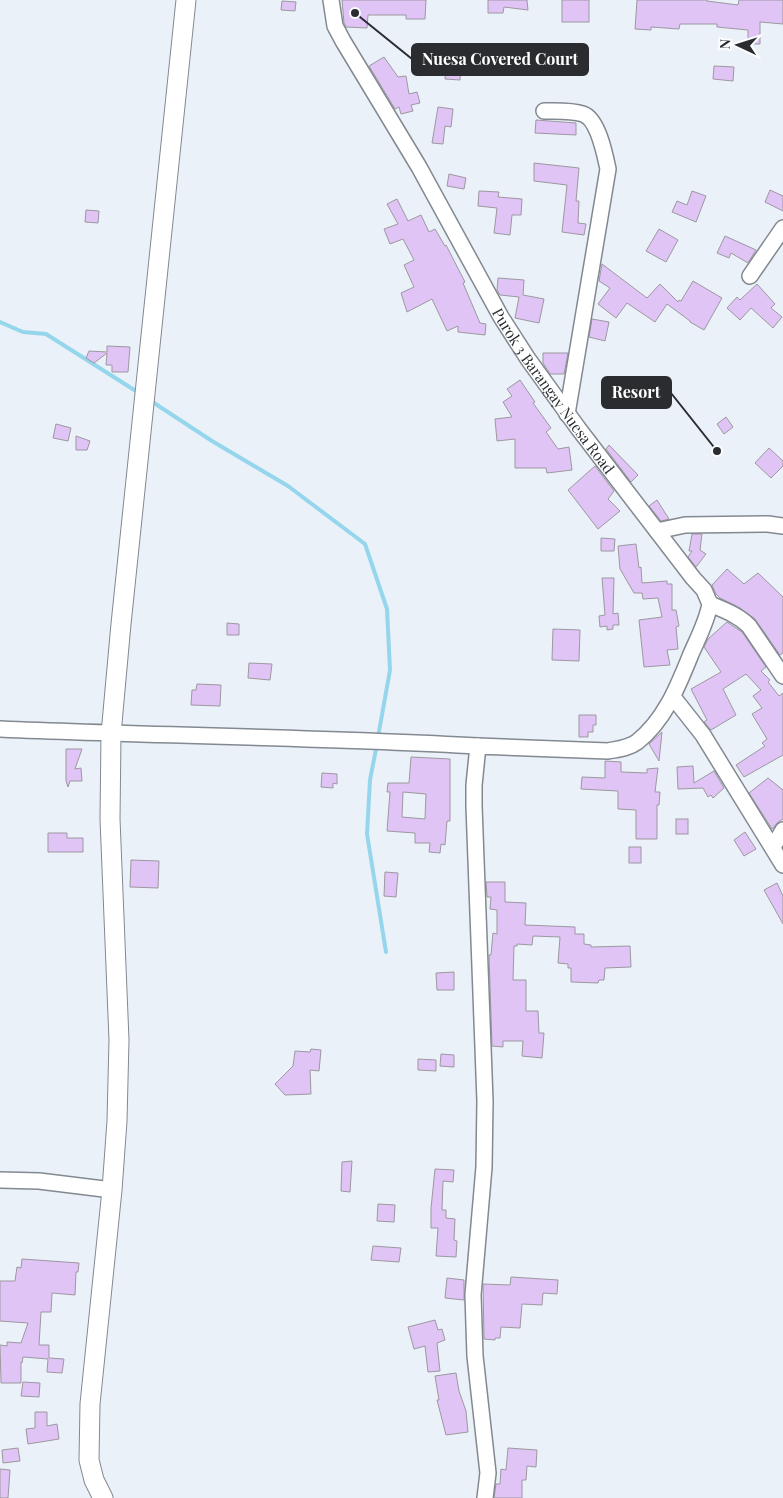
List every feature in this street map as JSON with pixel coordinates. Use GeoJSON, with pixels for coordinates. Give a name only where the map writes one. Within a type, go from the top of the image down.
{"type":"FeatureCollection","features":[{"type":"Feature","properties":{"kind":"main road"},"geometry":{"type":"LineString","coordinates":[[103,1498],[94,1480],[89,1460],[90,1404],[112,1190],[117,1121],[119,1040],[110,818],[111,734],[186,0]]}},
{"type":"Feature","properties":{"kind":"street","name":"Purok 3 Barangay Nuesa Road"},"geometry":{"type":"LineString","coordinates":[[331,0],[335,26],[343,41],[419,167],[501,317],[567,414],[704,590],[710,604]]}},
{"type":"Feature","properties":{"kind":"street"},"geometry":{"type":"LineString","coordinates":[[544,111],[584,114],[598,133],[605,152],[608,169],[567,414]]}},
{"type":"Feature","properties":{"kind":"street"},"geometry":{"type":"LineString","coordinates":[[750,276],[783,228]]}},
{"type":"Feature","properties":{"kind":"street"},"geometry":{"type":"LineString","coordinates":[[657,531],[685,525],[768,524],[783,526]]}},
{"type":"Feature","properties":{"kind":"street"},"geometry":{"type":"LineString","coordinates":[[0,728],[111,734],[392,741],[608,751],[621,749],[636,743],[653,726],[673,697],[703,626],[710,604],[734,614],[744,621],[783,676]]}},
{"type":"Feature","properties":{"kind":"street"},"geometry":{"type":"LineString","coordinates":[[673,697],[703,735],[783,865]]}},
{"type":"Feature","properties":{"kind":"street"},"geometry":{"type":"LineString","coordinates":[[478,746],[474,806],[484,1091],[484,1167],[473,1295],[475,1356],[488,1473],[485,1498]]}},
{"type":"Feature","properties":{"kind":"street"},"geometry":{"type":"LineString","coordinates":[[773,847],[783,830]]}},
{"type":"Feature","properties":{"kind":"street"},"geometry":{"type":"LineString","coordinates":[[0,1180],[39,1181],[112,1190]]}},
{"type":"Feature","properties":{"kind":"building"},"geometry":{"type":"Polygon","coordinates":[[[342,0],[426,0],[425,19],[406,19],[406,15],[368,15],[367,28],[346,27],[342,0]]]}},
{"type":"Feature","properties":{"kind":"building"},"geometry":{"type":"Polygon","coordinates":[[[488,0],[527,0],[528,10],[504,7],[503,13],[488,13],[488,0]]]}},
{"type":"Feature","properties":{"kind":"building"},"geometry":{"type":"Polygon","coordinates":[[[562,0],[589,0],[589,22],[562,22],[562,0]]]}},
{"type":"Feature","properties":{"kind":"building"},"geometry":{"type":"Polygon","coordinates":[[[637,0],[707,0],[738,5],[739,0],[783,0],[783,24],[760,22],[760,44],[748,44],[748,30],[717,27],[717,24],[680,24],[679,29],[651,27],[651,30],[635,29],[637,0]]]}},
{"type":"Feature","properties":{"kind":"building"},"geometry":{"type":"Polygon","coordinates":[[[282,1],[296,2],[295,11],[281,10],[282,1]]]}},
{"type":"Feature","properties":{"kind":"building"},"geometry":{"type":"Polygon","coordinates":[[[384,57],[398,77],[406,76],[409,94],[417,92],[420,103],[411,105],[413,111],[401,114],[399,107],[395,109],[369,66],[384,57]]]}},
{"type":"Feature","properties":{"kind":"building"},"geometry":{"type":"Polygon","coordinates":[[[446,66],[461,67],[460,80],[445,79],[446,66]]]}},
{"type":"Feature","properties":{"kind":"building"},"geometry":{"type":"Polygon","coordinates":[[[714,66],[734,67],[733,81],[713,79],[714,66]]]}},
{"type":"Feature","properties":{"kind":"building"},"geometry":{"type":"Polygon","coordinates":[[[438,107],[453,109],[451,127],[445,126],[443,144],[432,143],[438,107]]]}},
{"type":"Feature","properties":{"kind":"building"},"geometry":{"type":"Polygon","coordinates":[[[536,120],[576,123],[576,135],[535,133],[536,120]]]}},
{"type":"Feature","properties":{"kind":"building"},"geometry":{"type":"Polygon","coordinates":[[[534,163],[579,168],[576,201],[579,201],[578,223],[586,224],[584,235],[562,232],[567,185],[534,181],[534,163]]]}},
{"type":"Feature","properties":{"kind":"building"},"geometry":{"type":"Polygon","coordinates":[[[449,174],[466,178],[464,189],[447,186],[449,174]]]}},
{"type":"Feature","properties":{"kind":"building"},"geometry":{"type":"Polygon","coordinates":[[[770,190],[783,196],[783,211],[765,202],[770,190]]]}},
{"type":"Feature","properties":{"kind":"building"},"geometry":{"type":"Polygon","coordinates":[[[479,191],[499,192],[498,197],[522,199],[521,215],[512,215],[510,235],[494,233],[497,208],[478,206],[479,191]]]}},
{"type":"Feature","properties":{"kind":"building"},"geometry":{"type":"Polygon","coordinates":[[[692,191],[706,196],[696,222],[672,212],[677,201],[687,205],[692,191]]]}},
{"type":"Feature","properties":{"kind":"building"},"geometry":{"type":"Polygon","coordinates":[[[397,199],[408,221],[421,215],[429,232],[435,229],[446,245],[465,282],[463,283],[480,323],[486,324],[485,335],[458,332],[458,326],[447,331],[432,299],[407,312],[401,293],[414,287],[404,265],[414,260],[403,239],[390,244],[384,229],[398,224],[387,204],[397,199]]]}},
{"type":"Feature","properties":{"kind":"building"},"geometry":{"type":"Polygon","coordinates":[[[86,210],[99,211],[98,223],[85,222],[86,210]]]}},
{"type":"Feature","properties":{"kind":"building"},"geometry":{"type":"Polygon","coordinates":[[[659,229],[678,240],[666,262],[646,251],[659,229]]]}},
{"type":"Feature","properties":{"kind":"building"},"geometry":{"type":"Polygon","coordinates":[[[725,236],[756,250],[748,263],[731,253],[729,258],[717,253],[725,236]]]}},
{"type":"Feature","properties":{"kind":"building"},"geometry":{"type":"Polygon","coordinates":[[[602,264],[647,298],[660,284],[678,302],[679,300],[681,301],[693,281],[722,298],[704,330],[690,322],[667,304],[655,322],[627,303],[616,318],[598,304],[610,288],[599,281],[602,264]]]}},
{"type":"Feature","properties":{"kind":"building"},"geometry":{"type":"Polygon","coordinates":[[[498,278],[524,280],[523,295],[544,299],[539,323],[515,318],[519,297],[500,295],[497,290],[498,278]]]}},
{"type":"Feature","properties":{"kind":"building"},"geometry":{"type":"Polygon","coordinates":[[[757,284],[775,304],[771,308],[782,317],[773,328],[751,308],[740,320],[727,308],[737,297],[740,300],[757,284]]]}},
{"type":"Feature","properties":{"kind":"building"},"geometry":{"type":"Polygon","coordinates":[[[592,319],[609,322],[605,341],[589,337],[592,319]]]}},
{"type":"Feature","properties":{"kind":"building"},"geometry":{"type":"Polygon","coordinates":[[[107,346],[130,347],[128,372],[112,372],[112,365],[106,365],[107,353],[94,363],[86,358],[89,351],[107,352],[107,346]]]}},
{"type":"Feature","properties":{"kind":"building"},"geometry":{"type":"Polygon","coordinates":[[[543,353],[568,353],[564,374],[550,374],[543,363],[543,353]]]}},
{"type":"Feature","properties":{"kind":"building"},"geometry":{"type":"Polygon","coordinates":[[[520,380],[535,402],[533,403],[551,428],[546,432],[558,449],[569,447],[572,470],[547,473],[546,468],[515,468],[515,439],[497,441],[495,419],[512,417],[503,402],[512,396],[507,389],[520,380]]]}},
{"type":"Feature","properties":{"kind":"building"},"geometry":{"type":"Polygon","coordinates":[[[726,417],[733,427],[724,434],[717,424],[726,417]]]}},
{"type":"Feature","properties":{"kind":"building"},"geometry":{"type":"Polygon","coordinates":[[[56,424],[71,428],[68,441],[53,438],[56,424]]]}},
{"type":"Feature","properties":{"kind":"building"},"geometry":{"type":"Polygon","coordinates":[[[76,436],[90,441],[87,450],[76,450],[76,436]]]}},
{"type":"Feature","properties":{"kind":"building"},"geometry":{"type":"Polygon","coordinates":[[[609,445],[638,475],[631,482],[606,449],[609,445]]]}},
{"type":"Feature","properties":{"kind":"building"},"geometry":{"type":"Polygon","coordinates":[[[769,448],[783,461],[783,466],[771,478],[755,463],[769,448]]]}},
{"type":"Feature","properties":{"kind":"building"},"geometry":{"type":"Polygon","coordinates":[[[595,466],[614,491],[608,499],[620,511],[598,529],[568,490],[595,466]]]}},
{"type":"Feature","properties":{"kind":"building"},"geometry":{"type":"Polygon","coordinates":[[[657,500],[669,519],[661,521],[649,506],[657,500]]]}},
{"type":"Feature","properties":{"kind":"building"},"geometry":{"type":"Polygon","coordinates":[[[692,534],[702,534],[700,550],[706,554],[696,567],[688,557],[692,551],[689,551],[692,534]]]}},
{"type":"Feature","properties":{"kind":"building"},"geometry":{"type":"Polygon","coordinates":[[[601,538],[615,539],[614,551],[601,551],[601,538]]]}},
{"type":"Feature","properties":{"kind":"building"},"geometry":{"type":"Polygon","coordinates":[[[636,544],[642,583],[667,581],[667,584],[672,584],[672,610],[676,610],[679,626],[676,627],[678,649],[667,650],[670,665],[644,667],[639,620],[662,617],[658,598],[643,599],[642,593],[634,593],[620,569],[618,546],[636,544]]]}},
{"type":"Feature","properties":{"kind":"building"},"geometry":{"type":"Polygon","coordinates":[[[727,569],[744,584],[758,573],[783,597],[783,653],[780,655],[755,619],[716,594],[712,585],[727,569]]]}},
{"type":"Feature","properties":{"kind":"building"},"geometry":{"type":"Polygon","coordinates":[[[602,578],[614,578],[613,614],[618,613],[619,625],[613,625],[613,629],[607,630],[607,626],[600,627],[599,616],[605,615],[602,578]]]}},
{"type":"Feature","properties":{"kind":"building"},"geometry":{"type":"Polygon","coordinates":[[[727,622],[742,632],[766,667],[761,671],[770,680],[768,682],[779,696],[783,693],[783,755],[744,777],[736,765],[765,746],[762,743],[767,739],[752,714],[762,708],[753,696],[761,690],[746,674],[723,689],[736,715],[711,730],[704,722],[707,720],[691,689],[721,672],[704,647],[708,639],[727,622]]]}},
{"type":"Feature","properties":{"kind":"building"},"geometry":{"type":"Polygon","coordinates":[[[227,623],[239,624],[239,635],[227,635],[227,623]]]}},
{"type":"Feature","properties":{"kind":"building"},"geometry":{"type":"Polygon","coordinates":[[[553,629],[580,630],[579,661],[552,660],[553,629]]]}},
{"type":"Feature","properties":{"kind":"building"},"geometry":{"type":"Polygon","coordinates":[[[249,663],[272,664],[270,680],[248,678],[249,663]]]}},
{"type":"Feature","properties":{"kind":"building"},"geometry":{"type":"Polygon","coordinates":[[[197,684],[221,685],[220,706],[191,705],[192,690],[196,690],[197,684]]]}},
{"type":"Feature","properties":{"kind":"building"},"geometry":{"type":"Polygon","coordinates":[[[579,715],[596,715],[596,725],[593,725],[593,732],[588,732],[588,737],[579,737],[579,715]]]}},
{"type":"Feature","properties":{"kind":"building"},"geometry":{"type":"Polygon","coordinates":[[[662,732],[659,761],[649,744],[662,732]]]}},
{"type":"Feature","properties":{"kind":"building"},"geometry":{"type":"Polygon","coordinates":[[[66,749],[82,749],[75,769],[81,768],[82,781],[70,781],[68,787],[66,781],[66,749]]]}},
{"type":"Feature","properties":{"kind":"building"},"geometry":{"type":"Polygon","coordinates":[[[411,757],[450,759],[450,821],[447,821],[445,845],[441,844],[440,853],[429,852],[430,843],[415,843],[415,833],[387,831],[390,792],[387,792],[388,783],[409,783],[411,757]],[[403,792],[402,817],[425,819],[426,794],[403,792]]]}},
{"type":"Feature","properties":{"kind":"building"},"geometry":{"type":"Polygon","coordinates":[[[605,761],[621,762],[621,772],[647,773],[647,769],[658,768],[655,792],[660,792],[659,805],[657,805],[657,839],[636,839],[636,810],[618,809],[618,791],[581,789],[582,777],[605,778],[605,761]]]}},
{"type":"Feature","properties":{"kind":"building"},"geometry":{"type":"Polygon","coordinates":[[[693,766],[694,783],[714,771],[724,788],[713,798],[711,795],[708,797],[703,788],[678,789],[677,767],[693,766]]]}},
{"type":"Feature","properties":{"kind":"building"},"geometry":{"type":"Polygon","coordinates":[[[322,773],[337,774],[337,784],[333,783],[333,788],[321,787],[322,773]]]}},
{"type":"Feature","properties":{"kind":"building"},"geometry":{"type":"Polygon","coordinates":[[[768,778],[783,790],[783,819],[772,829],[749,793],[768,778]]]}},
{"type":"Feature","properties":{"kind":"building"},"geometry":{"type":"Polygon","coordinates":[[[676,819],[688,819],[688,834],[676,834],[676,819]]]}},
{"type":"Feature","properties":{"kind":"building"},"geometry":{"type":"Polygon","coordinates":[[[745,832],[756,849],[744,856],[734,840],[745,832]]]}},
{"type":"Feature","properties":{"kind":"building"},"geometry":{"type":"Polygon","coordinates":[[[48,833],[67,833],[67,838],[83,838],[83,852],[48,852],[48,833]]]}},
{"type":"Feature","properties":{"kind":"building"},"geometry":{"type":"Polygon","coordinates":[[[629,847],[641,847],[641,863],[629,863],[629,847]]]}},
{"type":"Feature","properties":{"kind":"building"},"geometry":{"type":"Polygon","coordinates":[[[131,860],[159,861],[158,888],[130,887],[131,860]]]}},
{"type":"Feature","properties":{"kind":"building"},"geometry":{"type":"Polygon","coordinates":[[[385,872],[398,873],[396,897],[384,896],[385,872]]]}},
{"type":"Feature","properties":{"kind":"building"},"geometry":{"type":"Polygon","coordinates":[[[486,882],[505,882],[505,902],[526,903],[525,925],[575,927],[575,934],[584,934],[584,944],[591,945],[591,947],[630,946],[631,967],[605,968],[604,980],[599,980],[598,983],[571,982],[571,968],[568,968],[568,964],[558,963],[560,937],[533,936],[532,945],[517,944],[517,946],[514,946],[513,980],[526,980],[526,1011],[538,1011],[539,1033],[544,1033],[542,1058],[522,1056],[523,1041],[503,1041],[503,1047],[492,1046],[489,955],[491,955],[493,933],[497,934],[497,910],[490,909],[491,897],[487,897],[486,882]]]}},
{"type":"Feature","properties":{"kind":"building"},"geometry":{"type":"Polygon","coordinates":[[[777,883],[783,896],[783,924],[764,890],[777,883]]]}},
{"type":"Feature","properties":{"kind":"building"},"geometry":{"type":"Polygon","coordinates":[[[454,972],[454,990],[437,990],[436,973],[454,972]]]}},
{"type":"Feature","properties":{"kind":"building"},"geometry":{"type":"Polygon","coordinates":[[[311,1049],[321,1050],[319,1071],[310,1070],[311,1094],[285,1095],[275,1084],[293,1066],[295,1051],[310,1052],[311,1049]]]}},
{"type":"Feature","properties":{"kind":"building"},"geometry":{"type":"Polygon","coordinates":[[[441,1054],[454,1055],[454,1067],[440,1066],[441,1054]]]}},
{"type":"Feature","properties":{"kind":"building"},"geometry":{"type":"Polygon","coordinates":[[[418,1059],[436,1060],[436,1071],[418,1070],[418,1059]]]}},
{"type":"Feature","properties":{"kind":"building"},"geometry":{"type":"Polygon","coordinates":[[[352,1161],[350,1192],[341,1191],[342,1162],[352,1161]]]}},
{"type":"Feature","properties":{"kind":"building"},"geometry":{"type":"Polygon","coordinates":[[[435,1169],[454,1170],[453,1182],[443,1181],[442,1210],[446,1210],[446,1218],[455,1219],[454,1240],[457,1241],[456,1257],[436,1256],[438,1228],[431,1228],[435,1169]]]}},
{"type":"Feature","properties":{"kind":"building"},"geometry":{"type":"Polygon","coordinates":[[[378,1204],[395,1205],[394,1222],[377,1221],[378,1204]]]}},
{"type":"Feature","properties":{"kind":"building"},"geometry":{"type":"Polygon","coordinates":[[[373,1246],[401,1248],[399,1262],[371,1260],[373,1246]]]}},
{"type":"Feature","properties":{"kind":"building"},"geometry":{"type":"Polygon","coordinates":[[[22,1259],[79,1263],[78,1272],[76,1272],[75,1295],[52,1293],[51,1312],[41,1312],[39,1345],[49,1345],[49,1358],[64,1359],[62,1373],[47,1372],[48,1359],[23,1357],[21,1362],[21,1383],[1,1383],[0,1345],[7,1346],[7,1342],[21,1343],[28,1323],[0,1321],[0,1281],[15,1281],[17,1267],[21,1268],[22,1259]]]}},
{"type":"Feature","properties":{"kind":"building"},"geometry":{"type":"Polygon","coordinates":[[[511,1277],[558,1280],[557,1294],[543,1293],[542,1305],[522,1304],[520,1328],[501,1327],[500,1338],[495,1338],[495,1340],[484,1339],[483,1284],[510,1285],[511,1277]]]}},
{"type":"Feature","properties":{"kind":"building"},"geometry":{"type":"Polygon","coordinates":[[[447,1278],[464,1280],[464,1300],[445,1298],[447,1278]]]}},
{"type":"Feature","properties":{"kind":"building"},"geometry":{"type":"Polygon","coordinates":[[[435,1320],[438,1330],[442,1329],[445,1340],[437,1343],[440,1371],[428,1372],[425,1346],[414,1349],[408,1327],[435,1320]]]}},
{"type":"Feature","properties":{"kind":"building"},"geometry":{"type":"Polygon","coordinates":[[[456,1373],[459,1391],[466,1411],[468,1432],[446,1435],[437,1400],[439,1400],[435,1376],[456,1373]]]}},
{"type":"Feature","properties":{"kind":"building"},"geometry":{"type":"Polygon","coordinates":[[[23,1382],[40,1383],[39,1397],[21,1396],[23,1382]]]}},
{"type":"Feature","properties":{"kind":"building"},"geometry":{"type":"Polygon","coordinates":[[[35,1412],[47,1412],[47,1426],[57,1424],[59,1439],[28,1444],[26,1429],[35,1428],[35,1412]]]}},
{"type":"Feature","properties":{"kind":"building"},"geometry":{"type":"Polygon","coordinates":[[[18,1448],[20,1461],[3,1463],[2,1450],[18,1448]]]}},
{"type":"Feature","properties":{"kind":"building"},"geometry":{"type":"Polygon","coordinates":[[[508,1448],[537,1450],[536,1467],[527,1466],[526,1480],[522,1480],[522,1498],[494,1498],[496,1484],[500,1484],[501,1469],[506,1470],[508,1448]]]}},
{"type":"Feature","properties":{"kind":"building"},"geometry":{"type":"Polygon","coordinates":[[[0,1469],[10,1470],[8,1498],[0,1498],[0,1469]]]}},
{"type":"Feature","properties":{"kind":"waterway"},"geometry":{"type":"LineString","coordinates":[[0,322],[23,332],[46,334],[139,393]]}},
{"type":"Feature","properties":{"kind":"waterway"},"geometry":{"type":"LineString","coordinates":[[151,401],[212,441],[288,486],[365,544],[387,609],[390,670],[378,737]]}},
{"type":"Feature","properties":{"kind":"waterway"},"geometry":{"type":"LineString","coordinates":[[377,744],[370,780],[367,834],[386,952]]}},
{"type":"Feature","properties":{"kind":"place","name":"Nuesa Covered Court"},"geometry":{"type":"Point","coordinates":[355,13]}},
{"type":"Feature","properties":{"kind":"place","name":"Resort"},"geometry":{"type":"Point","coordinates":[717,451]}}]}
